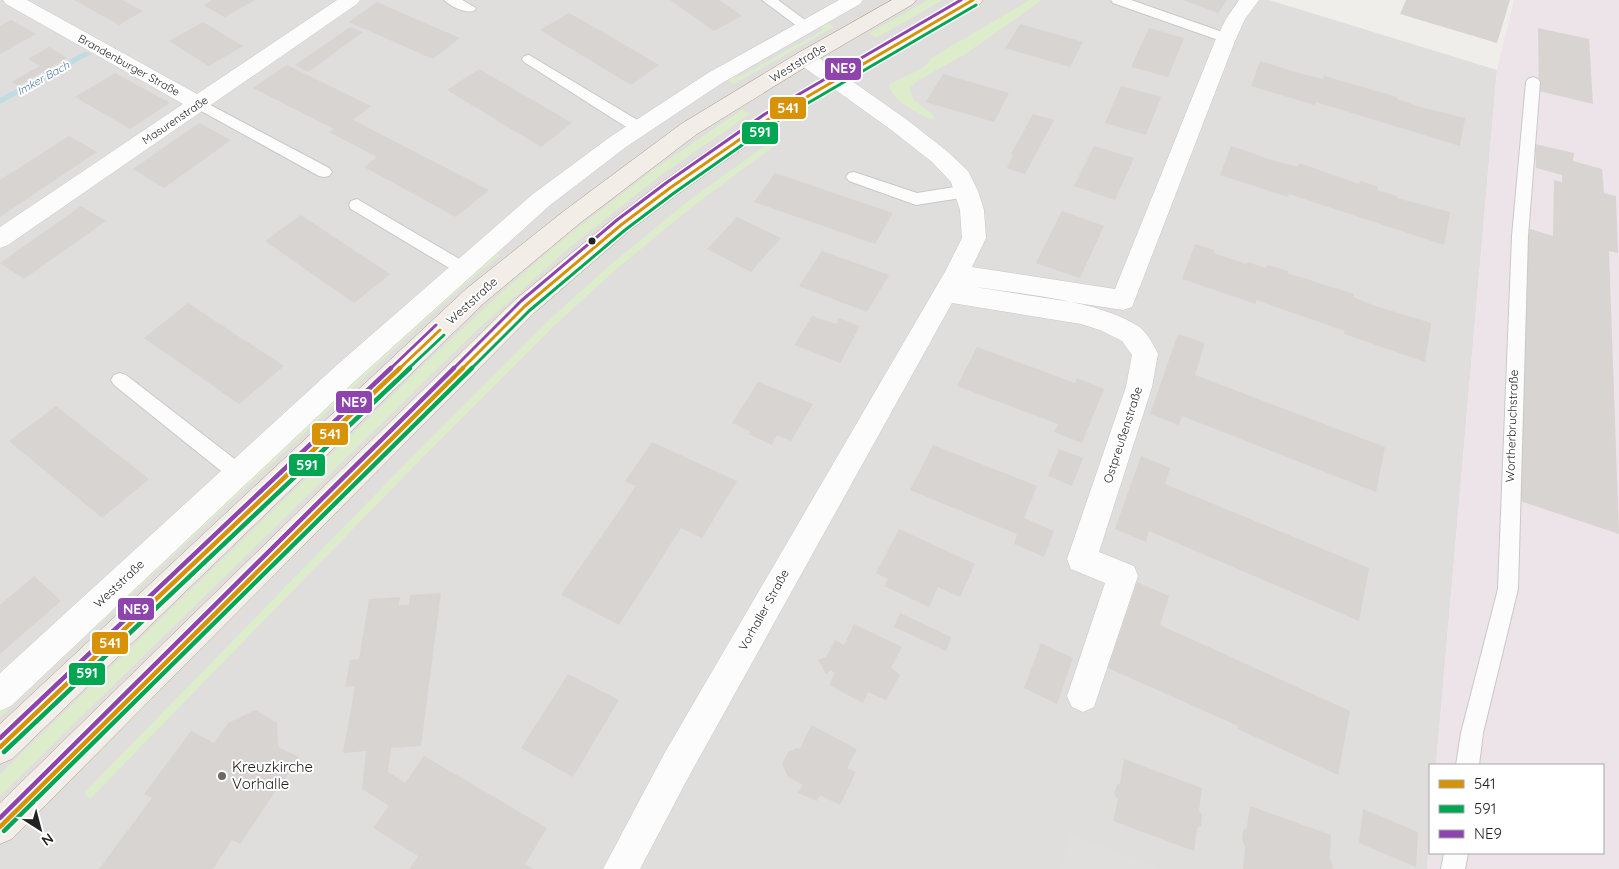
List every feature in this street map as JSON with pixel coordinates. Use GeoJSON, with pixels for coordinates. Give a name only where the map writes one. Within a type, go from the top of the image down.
{"type":"FeatureCollection","features":[{"type":"Feature","properties":{"kind":"main road","name":"Weststraße"},"geometry":{"type":"LineString","coordinates":[[0,747],[475,296],[564,223],[689,129],[805,58],[906,0]]}},
{"type":"Feature","properties":{"kind":"main road"},"geometry":{"type":"LineString","coordinates":[[0,827],[525,306],[621,225],[670,188],[769,119],[973,0]]}},
{"type":"Feature","properties":{"kind":"street","name":"Brandenburger Straße"},"geometry":{"type":"LineString","coordinates":[[13,0],[199,104]]}},
{"type":"Feature","properties":{"kind":"street","name":"Masurenstraße"},"geometry":{"type":"LineString","coordinates":[[0,239],[350,0]]}},
{"type":"Feature","properties":{"kind":"street","name":"Weststraße"},"geometry":{"type":"LineString","coordinates":[[0,696],[238,473],[462,268],[540,200],[639,128],[722,74],[853,0]]}},
{"type":"Feature","properties":{"kind":"street"},"geometry":{"type":"LineString","coordinates":[[950,283],[1122,300],[1172,169],[1226,38],[1241,10],[1249,0]]}},
{"type":"Feature","properties":{"kind":"street","name":"Vorhaller Straße"},"geometry":{"type":"LineString","coordinates":[[620,869],[974,238],[972,210],[967,191],[960,177],[940,157],[898,124],[805,58]]}},
{"type":"Feature","properties":{"kind":"street","name":"Ostpreußenstraße"},"geometry":{"type":"LineString","coordinates":[[950,283],[1081,314],[1109,323],[1131,334],[1145,354],[1139,387],[1082,559],[1123,576],[1083,696]]}},
{"type":"Feature","properties":{"kind":"lane"},"geometry":{"type":"LineString","coordinates":[[451,0],[469,8]]}},
{"type":"Feature","properties":{"kind":"lane"},"geometry":{"type":"LineString","coordinates":[[768,0],[806,26]]}},
{"type":"Feature","properties":{"kind":"lane"},"geometry":{"type":"LineString","coordinates":[[1118,0],[1226,38]]}},
{"type":"Feature","properties":{"kind":"lane"},"geometry":{"type":"LineString","coordinates":[[529,59],[639,128]]}},
{"type":"Feature","properties":{"kind":"lane","name":"Wortherbruchstraße"},"geometry":{"type":"LineString","coordinates":[[1467,764],[1472,733],[1508,589],[1512,404],[1520,236],[1533,82]]}},
{"type":"Feature","properties":{"kind":"lane","name":"Brandenburger Straße"},"geometry":{"type":"LineString","coordinates":[[199,104],[324,172]]}},
{"type":"Feature","properties":{"kind":"lane"},"geometry":{"type":"LineString","coordinates":[[854,177],[916,199],[967,191]]}},
{"type":"Feature","properties":{"kind":"lane"},"geometry":{"type":"LineString","coordinates":[[357,205],[462,268]]}},
{"type":"Feature","properties":{"kind":"lane"},"geometry":{"type":"LineString","coordinates":[[120,380],[238,473]]}},
{"type":"Feature","properties":{"kind":"lane"},"geometry":{"type":"LineString","coordinates":[[1453,869],[1456,854]]}},
{"type":"Feature","properties":{"kind":"shaded area"},"geometry":{"type":"Polygon","coordinates":[[[0,0],[1269,0],[1497,70],[1436,764],[1429,764],[1429,846],[1427,869],[0,869],[0,0]]]}},
{"type":"Feature","properties":{"kind":"shaded area"},"geometry":{"type":"Polygon","coordinates":[[[1514,0],[1619,0],[1619,869],[1427,869],[1429,846],[1429,854],[1604,854],[1604,764],[1436,764],[1497,70],[1514,0]]]}},
{"type":"Feature","properties":{"kind":"shaded area"},"geometry":{"type":"Polygon","coordinates":[[[1069,834],[1162,869],[1062,869],[1069,834]]]}},
{"type":"Feature","properties":{"kind":"green space"},"geometry":{"type":"Polygon","coordinates":[[[928,0],[943,0],[876,38],[869,33],[928,0]]]}},
{"type":"Feature","properties":{"kind":"green space"},"geometry":{"type":"Polygon","coordinates":[[[1030,0],[1042,0],[964,55],[917,81],[909,89],[914,100],[934,116],[932,120],[906,106],[895,97],[889,85],[919,70],[931,58],[1030,0]]]}},
{"type":"Feature","properties":{"kind":"green space"},"geometry":{"type":"Polygon","coordinates":[[[824,20],[834,27],[734,84],[724,78],[739,77],[823,30],[822,23],[824,20]]]}},
{"type":"Feature","properties":{"kind":"green space"},"geometry":{"type":"Polygon","coordinates":[[[743,109],[750,114],[661,175],[570,247],[477,330],[0,796],[0,774],[434,355],[503,291],[561,241],[653,170],[743,109]]]}},
{"type":"Feature","properties":{"kind":"green space"},"geometry":{"type":"Polygon","coordinates":[[[781,138],[777,144],[693,206],[614,271],[555,325],[426,454],[90,799],[84,793],[419,450],[548,321],[608,267],[687,202],[775,139],[781,138]]]}},
{"type":"Feature","properties":{"kind":"green space"},"geometry":{"type":"Polygon","coordinates":[[[496,253],[500,255],[447,300],[0,717],[0,707],[389,346],[496,253]]]}},
{"type":"Feature","properties":{"kind":"building"},"geometry":{"type":"Polygon","coordinates":[[[74,0],[122,0],[143,11],[119,25],[74,0]]]}},
{"type":"Feature","properties":{"kind":"building"},"geometry":{"type":"Polygon","coordinates":[[[212,0],[255,0],[225,17],[203,5],[212,0]]]}},
{"type":"Feature","properties":{"kind":"building"},"geometry":{"type":"Polygon","coordinates":[[[670,0],[719,0],[742,16],[714,31],[670,0]]]}},
{"type":"Feature","properties":{"kind":"building"},"geometry":{"type":"Polygon","coordinates":[[[1183,0],[1227,0],[1218,13],[1183,0]]]}},
{"type":"Feature","properties":{"kind":"building"},"geometry":{"type":"Polygon","coordinates":[[[1406,0],[1510,0],[1497,43],[1400,14],[1406,0]]]}},
{"type":"Feature","properties":{"kind":"building"},"geometry":{"type":"Polygon","coordinates":[[[377,2],[460,38],[433,59],[349,22],[377,2]]]}},
{"type":"Feature","properties":{"kind":"building"},"geometry":{"type":"Polygon","coordinates":[[[569,13],[659,65],[631,85],[540,30],[569,13]]]}},
{"type":"Feature","properties":{"kind":"building"},"geometry":{"type":"Polygon","coordinates":[[[11,20],[36,34],[0,54],[0,26],[11,20]]]}},
{"type":"Feature","properties":{"kind":"building"},"geometry":{"type":"Polygon","coordinates":[[[203,22],[243,46],[209,66],[169,41],[203,22]]]}},
{"type":"Feature","properties":{"kind":"building"},"geometry":{"type":"Polygon","coordinates":[[[1020,24],[1083,42],[1070,67],[1005,48],[1020,24]]]}},
{"type":"Feature","properties":{"kind":"building"},"geometry":{"type":"Polygon","coordinates":[[[350,27],[363,32],[308,72],[295,65],[350,27]]]}},
{"type":"Feature","properties":{"kind":"building"},"geometry":{"type":"Polygon","coordinates":[[[1149,28],[1184,38],[1168,77],[1131,67],[1149,28]]]}},
{"type":"Feature","properties":{"kind":"building"},"geometry":{"type":"Polygon","coordinates":[[[1538,28],[1589,39],[1593,104],[1539,91],[1538,28]]]}},
{"type":"Feature","properties":{"kind":"building"},"geometry":{"type":"Polygon","coordinates":[[[49,47],[67,58],[18,86],[11,82],[40,66],[28,59],[49,47]]]}},
{"type":"Feature","properties":{"kind":"building"},"geometry":{"type":"Polygon","coordinates":[[[1260,61],[1305,75],[1323,79],[1324,76],[1397,97],[1397,99],[1417,106],[1465,118],[1460,146],[1316,102],[1315,105],[1251,86],[1260,61]]]}},
{"type":"Feature","properties":{"kind":"building"},"geometry":{"type":"Polygon","coordinates":[[[287,65],[371,106],[353,120],[489,190],[456,217],[364,167],[377,157],[329,132],[334,129],[253,88],[287,65]]]}},
{"type":"Feature","properties":{"kind":"building"},"geometry":{"type":"Polygon","coordinates":[[[479,69],[572,123],[541,147],[447,90],[479,69]]]}},
{"type":"Feature","properties":{"kind":"building"},"geometry":{"type":"Polygon","coordinates":[[[115,73],[170,103],[130,129],[75,97],[115,73]]]}},
{"type":"Feature","properties":{"kind":"building"},"geometry":{"type":"Polygon","coordinates":[[[943,74],[1009,93],[994,122],[926,102],[943,74]]]}},
{"type":"Feature","properties":{"kind":"building"},"geometry":{"type":"Polygon","coordinates":[[[1121,86],[1161,97],[1146,135],[1105,123],[1121,86]]]}},
{"type":"Feature","properties":{"kind":"building"},"geometry":{"type":"Polygon","coordinates":[[[1033,114],[1054,120],[1025,174],[1007,168],[1013,155],[1011,154],[1033,114]]]}},
{"type":"Feature","properties":{"kind":"building"},"geometry":{"type":"Polygon","coordinates":[[[199,123],[231,140],[164,188],[133,169],[199,123]]]}},
{"type":"Feature","properties":{"kind":"building"},"geometry":{"type":"Polygon","coordinates":[[[69,136],[97,152],[0,217],[0,180],[69,136]]]}},
{"type":"Feature","properties":{"kind":"building"},"geometry":{"type":"Polygon","coordinates":[[[1535,144],[1574,153],[1573,161],[1602,169],[1604,193],[1616,196],[1618,253],[1609,251],[1619,534],[1520,501],[1527,228],[1553,236],[1554,180],[1562,182],[1562,175],[1536,168],[1535,144]]]}},
{"type":"Feature","properties":{"kind":"building"},"geometry":{"type":"Polygon","coordinates":[[[1094,146],[1134,158],[1115,200],[1074,186],[1094,146]]]}},
{"type":"Feature","properties":{"kind":"building"},"geometry":{"type":"Polygon","coordinates":[[[1231,146],[1298,167],[1299,163],[1359,184],[1360,181],[1378,187],[1377,190],[1397,196],[1397,198],[1450,212],[1444,245],[1289,194],[1288,197],[1220,175],[1231,146]]]}},
{"type":"Feature","properties":{"kind":"building"},"geometry":{"type":"Polygon","coordinates":[[[775,173],[893,213],[875,244],[754,202],[775,173]]]}},
{"type":"Feature","properties":{"kind":"building"},"geometry":{"type":"Polygon","coordinates":[[[81,206],[106,221],[24,279],[0,263],[81,206]]]}},
{"type":"Feature","properties":{"kind":"building"},"geometry":{"type":"Polygon","coordinates":[[[1062,211],[1104,226],[1080,278],[1036,263],[1062,211]]]}},
{"type":"Feature","properties":{"kind":"building"},"geometry":{"type":"Polygon","coordinates":[[[301,215],[390,274],[354,303],[265,241],[301,215]]]}},
{"type":"Feature","properties":{"kind":"building"},"geometry":{"type":"Polygon","coordinates":[[[737,217],[781,238],[751,272],[707,249],[737,217]]]}},
{"type":"Feature","properties":{"kind":"building"},"geometry":{"type":"Polygon","coordinates":[[[1195,244],[1246,264],[1247,262],[1266,268],[1267,265],[1288,271],[1287,273],[1354,294],[1353,297],[1375,306],[1431,323],[1425,362],[1344,334],[1345,331],[1256,300],[1256,304],[1182,279],[1195,244]]]}},
{"type":"Feature","properties":{"kind":"building"},"geometry":{"type":"Polygon","coordinates":[[[822,251],[889,275],[867,312],[799,286],[822,251]]]}},
{"type":"Feature","properties":{"kind":"building"},"geometry":{"type":"Polygon","coordinates":[[[188,303],[284,366],[239,404],[144,338],[188,303]]]}},
{"type":"Feature","properties":{"kind":"building"},"geometry":{"type":"Polygon","coordinates":[[[812,316],[836,324],[839,318],[860,326],[840,363],[794,345],[812,316]]]}},
{"type":"Feature","properties":{"kind":"building"},"geometry":{"type":"Polygon","coordinates":[[[1178,334],[1205,343],[1195,375],[1385,447],[1376,492],[1182,416],[1179,425],[1150,414],[1178,334]]]}},
{"type":"Feature","properties":{"kind":"building"},"geometry":{"type":"Polygon","coordinates":[[[977,347],[1075,383],[1077,378],[1104,389],[1082,443],[1054,432],[1058,424],[957,386],[977,347]]]}},
{"type":"Feature","properties":{"kind":"building"},"geometry":{"type":"Polygon","coordinates":[[[758,382],[813,404],[791,441],[777,435],[772,445],[748,434],[750,431],[732,423],[758,382]]]}},
{"type":"Feature","properties":{"kind":"building"},"geometry":{"type":"Polygon","coordinates":[[[56,406],[149,479],[102,518],[9,441],[56,406]]]}},
{"type":"Feature","properties":{"kind":"building"},"geometry":{"type":"Polygon","coordinates":[[[652,442],[737,481],[702,538],[681,528],[619,625],[561,595],[636,486],[625,481],[652,442]]]}},
{"type":"Feature","properties":{"kind":"building"},"geometry":{"type":"Polygon","coordinates":[[[933,445],[1037,486],[1024,518],[1054,531],[1044,557],[1014,544],[1017,534],[910,490],[933,445]]]}},
{"type":"Feature","properties":{"kind":"building"},"geometry":{"type":"Polygon","coordinates":[[[1059,449],[1083,458],[1072,486],[1048,476],[1059,449]]]}},
{"type":"Feature","properties":{"kind":"building"},"geometry":{"type":"Polygon","coordinates":[[[1141,456],[1170,468],[1165,484],[1369,568],[1359,621],[1149,531],[1146,542],[1115,529],[1141,456]]]}},
{"type":"Feature","properties":{"kind":"building"},"geometry":{"type":"Polygon","coordinates":[[[899,529],[975,564],[960,597],[938,587],[929,607],[884,586],[888,579],[876,573],[899,529]]]}},
{"type":"Feature","properties":{"kind":"building"},"geometry":{"type":"Polygon","coordinates":[[[34,576],[61,601],[0,654],[0,605],[34,576]]]}},
{"type":"Feature","properties":{"kind":"building"},"geometry":{"type":"Polygon","coordinates":[[[1137,582],[1169,596],[1160,625],[1350,711],[1338,775],[1238,729],[1238,726],[1108,668],[1137,582]]]}},
{"type":"Feature","properties":{"kind":"building"},"geometry":{"type":"Polygon","coordinates":[[[441,593],[421,746],[391,748],[388,772],[405,783],[424,756],[547,828],[525,864],[534,869],[409,869],[418,856],[373,828],[389,806],[362,789],[366,751],[343,753],[355,686],[345,687],[350,660],[359,659],[369,599],[400,597],[399,605],[409,605],[410,595],[441,593]]]}},
{"type":"Feature","properties":{"kind":"building"},"geometry":{"type":"Polygon","coordinates":[[[900,613],[951,637],[946,651],[894,627],[900,613]]]}},
{"type":"Feature","properties":{"kind":"building"},"geometry":{"type":"Polygon","coordinates":[[[854,624],[902,647],[891,668],[900,675],[886,700],[868,692],[863,703],[829,685],[835,673],[831,670],[826,674],[818,660],[826,657],[835,640],[844,645],[854,624]]]}},
{"type":"Feature","properties":{"kind":"building"},"geometry":{"type":"Polygon","coordinates":[[[1041,643],[1073,658],[1057,704],[1024,688],[1041,643]]]}},
{"type":"Feature","properties":{"kind":"building"},"geometry":{"type":"Polygon","coordinates":[[[568,674],[619,700],[573,777],[521,748],[568,674]]]}},
{"type":"Feature","properties":{"kind":"building","name":"Kreuzkirche Vorhalle"},"geometry":{"type":"Polygon","coordinates":[[[255,710],[277,723],[278,747],[299,757],[240,844],[232,840],[213,869],[99,869],[152,798],[144,794],[191,731],[214,743],[228,723],[255,710]]]}},
{"type":"Feature","properties":{"kind":"building"},"geometry":{"type":"Polygon","coordinates":[[[811,725],[857,749],[847,768],[856,772],[840,805],[820,795],[817,801],[798,793],[803,785],[788,777],[782,764],[788,752],[797,748],[800,749],[811,725]]]}},
{"type":"Feature","properties":{"kind":"building"},"geometry":{"type":"Polygon","coordinates":[[[1124,759],[1202,788],[1199,810],[1202,815],[1201,826],[1197,828],[1194,851],[1113,821],[1118,799],[1114,794],[1117,785],[1120,783],[1124,759]]]}},
{"type":"Feature","properties":{"kind":"building"},"geometry":{"type":"Polygon","coordinates":[[[1250,806],[1331,835],[1330,858],[1334,869],[1243,869],[1245,846],[1242,840],[1243,831],[1247,827],[1250,806]]]}},
{"type":"Feature","properties":{"kind":"building"},"geometry":{"type":"Polygon","coordinates":[[[1363,809],[1418,832],[1416,867],[1359,843],[1363,809]]]}},
{"type":"Feature","properties":{"kind":"waterway","name":"Imker Bach"},"geometry":{"type":"LineString","coordinates":[[0,101],[87,54]]}},
{"type":"Feature","properties":{"kind":"transit line","name":"NE9"},"geometry":{"type":"LineString","coordinates":[[0,818],[521,301],[617,220],[666,183],[765,114],[961,0]]}},
{"type":"Feature","properties":{"kind":"transit line","name":"541"},"geometry":{"type":"LineString","coordinates":[[0,827],[525,306],[621,225],[670,188],[769,119],[973,0]]}},
{"type":"Feature","properties":{"kind":"transit line","name":"591"},"geometry":{"type":"LineString","coordinates":[[4,831],[529,311],[625,230],[772,124],[976,5]]}},
{"type":"Feature","properties":{"kind":"transit line","name":"NE9"},"geometry":{"type":"LineString","coordinates":[[0,738],[436,325]]}},
{"type":"Feature","properties":{"kind":"transit line","name":"541"},"geometry":{"type":"LineString","coordinates":[[0,747],[440,330]]}},
{"type":"Feature","properties":{"kind":"transit line","name":"591"},"geometry":{"type":"LineString","coordinates":[[4,752],[444,335]]}},
{"type":"Feature","properties":{"kind":"place","name":"Kreuzkirche Vorhalle"},"geometry":{"type":"Point","coordinates":[222,776]}}]}
